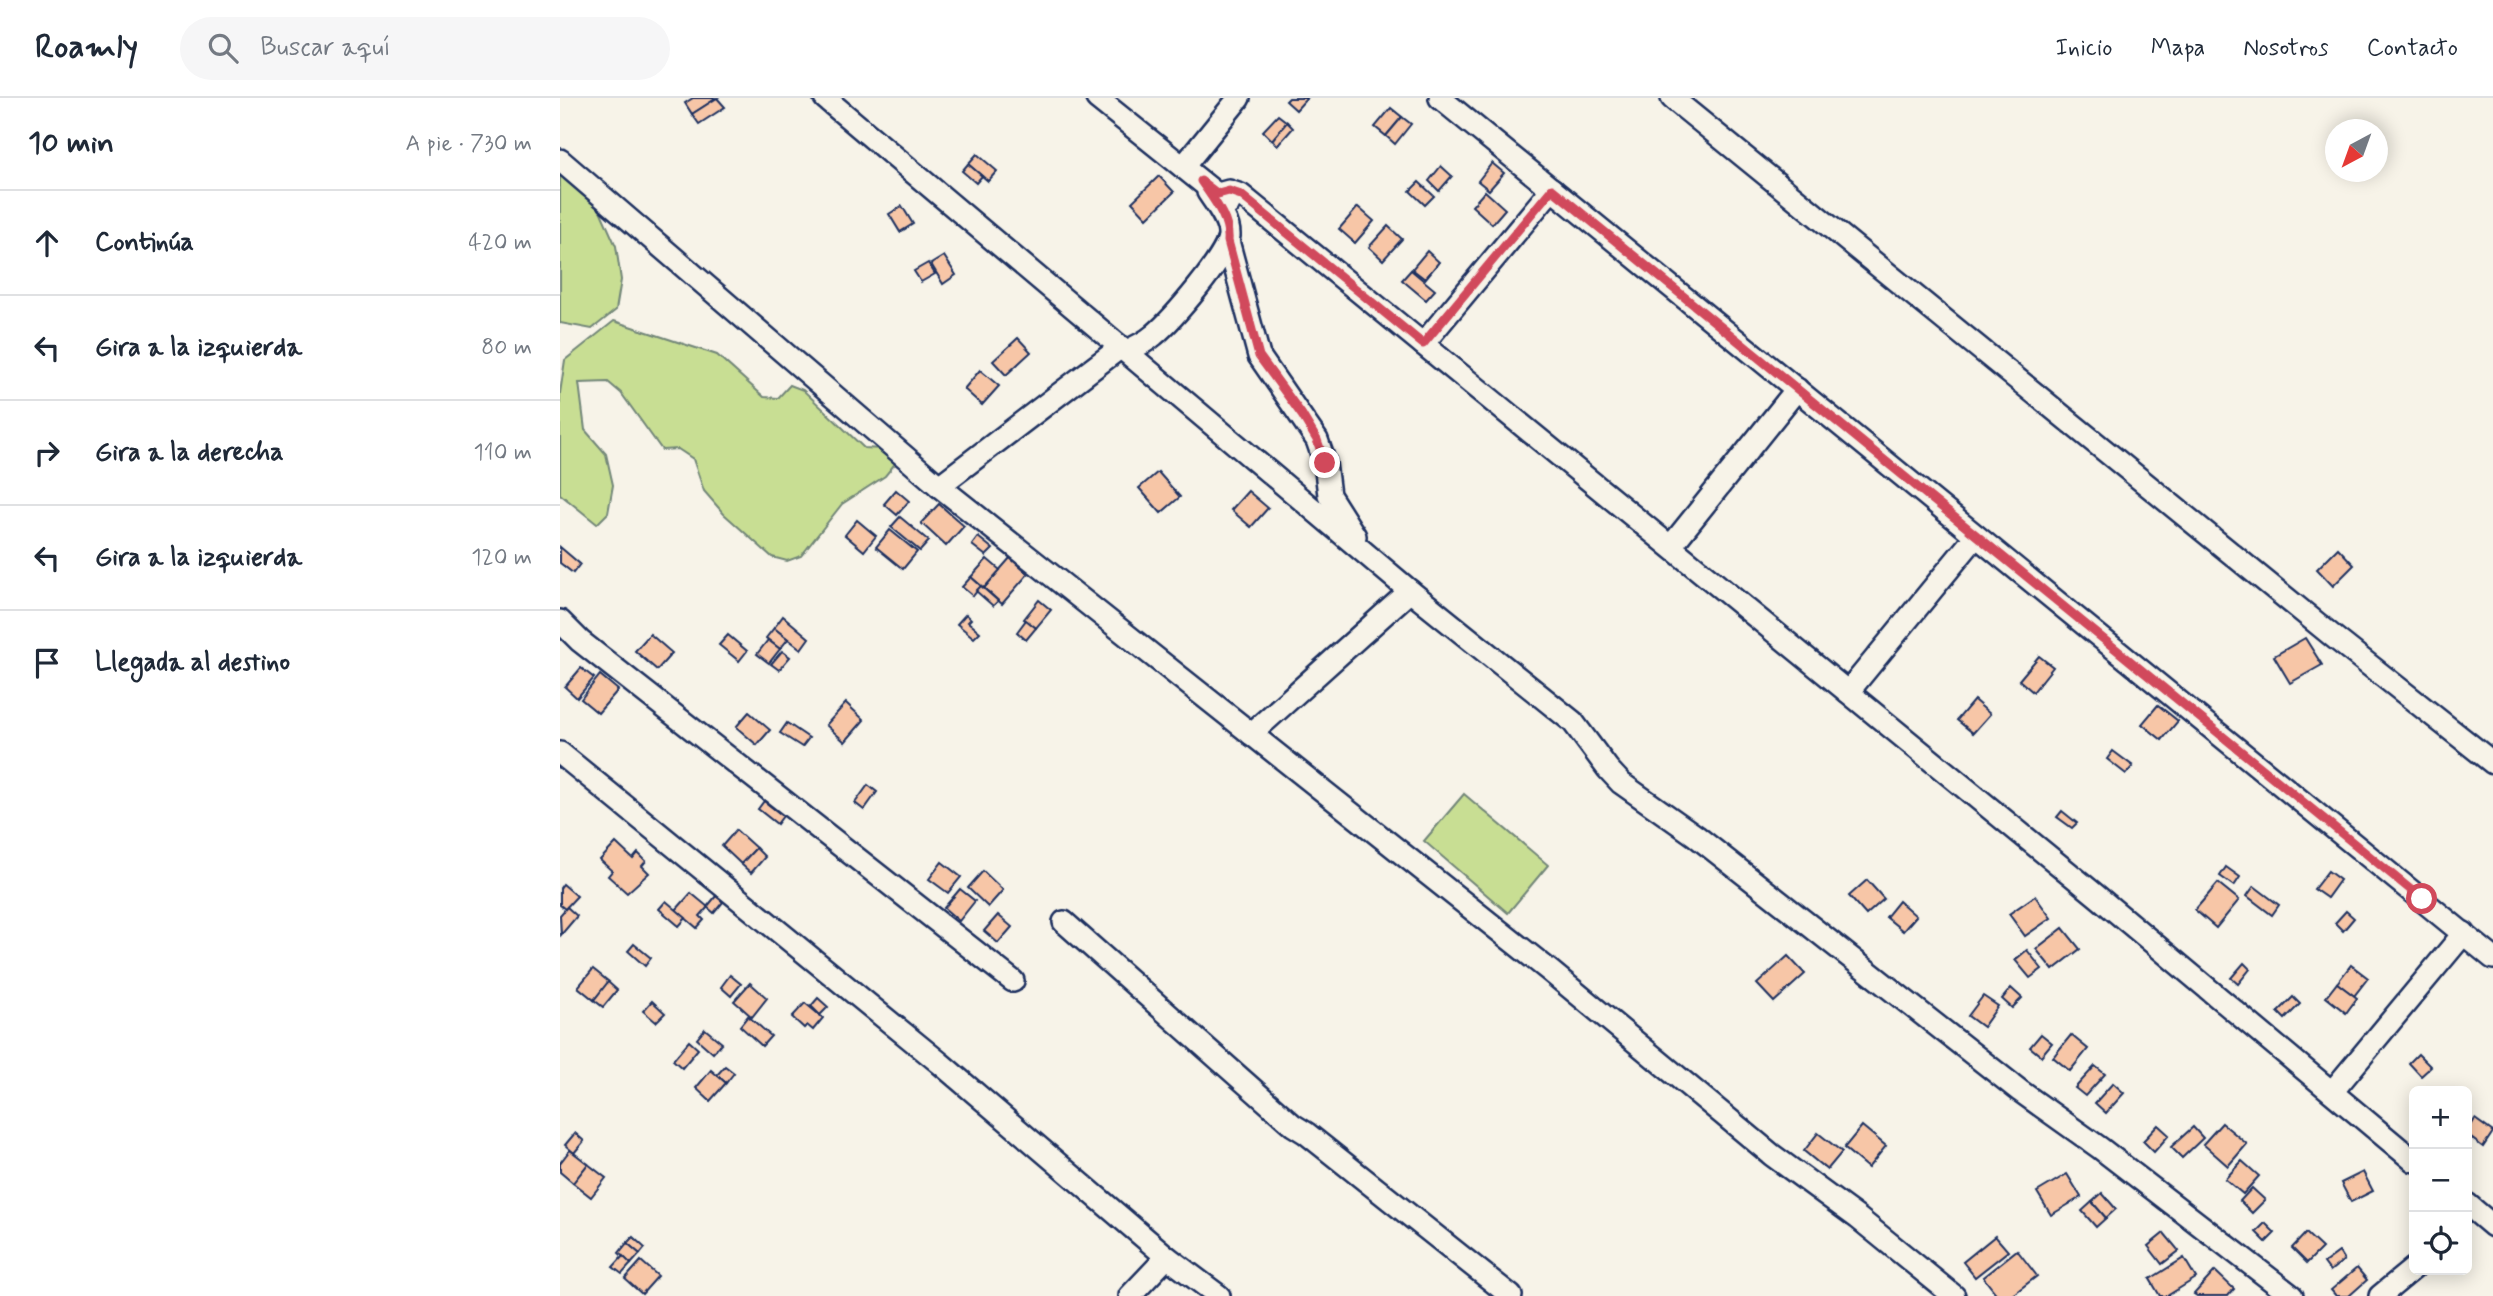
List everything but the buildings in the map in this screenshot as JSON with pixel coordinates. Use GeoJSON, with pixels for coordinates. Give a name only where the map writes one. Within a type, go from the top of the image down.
{"type":"FeatureCollection","features":[{"type":"Feature","properties":{"kind":"street"},"geometry":{"type":"LineString","coordinates":[[825,98],[1410,592],[1573,722],[1608,769],[1634,794],[1656,806],[1696,836],[2020,1091],[2100,1148],[2292,1296]]}},
{"type":"Feature","properties":{"kind":"street"},"geometry":{"type":"LineString","coordinates":[[1097,98],[2089,906],[2116,912]]}},
{"type":"Feature","properties":{"kind":"street"},"geometry":{"type":"LineString","coordinates":[[1183,167],[1239,98]]}},
{"type":"Feature","properties":{"kind":"street"},"geometry":{"type":"LineString","coordinates":[[1440,98],[2493,958]]}},
{"type":"Feature","properties":{"kind":"street"},"geometry":{"type":"LineString","coordinates":[[1672,98],[2493,763]]}},
{"type":"Feature","properties":{"kind":"street"},"geometry":{"type":"LineString","coordinates":[[560,160],[939,486],[1550,971],[1772,1155],[1858,1218],[1954,1296]]}},
{"type":"Feature","properties":{"kind":"street"},"geometry":{"type":"LineString","coordinates":[[1209,188],[1226,221],[1228,241],[1259,356],[1317,440],[1325,463],[1329,495],[1368,556]]}},
{"type":"Feature","properties":{"kind":"street"},"geometry":{"type":"LineString","coordinates":[[1209,188],[1241,195],[2116,912],[2409,1157]]}},
{"type":"Feature","properties":{"kind":"street"},"geometry":{"type":"LineString","coordinates":[[1423,344],[1552,189]]}},
{"type":"Feature","properties":{"kind":"street"},"geometry":{"type":"LineString","coordinates":[[939,486],[1124,349],[1141,345],[1155,334],[1180,308],[1220,256],[1228,241]]}},
{"type":"Feature","properties":{"kind":"street"},"geometry":{"type":"LineString","coordinates":[[1671,546],[1797,389]]}},
{"type":"Feature","properties":{"kind":"street"},"geometry":{"type":"LineString","coordinates":[[1848,692],[1976,536]]}},
{"type":"Feature","properties":{"kind":"street"},"geometry":{"type":"LineString","coordinates":[[1251,734],[1410,592]]}},
{"type":"Feature","properties":{"kind":"street"},"geometry":{"type":"LineString","coordinates":[[560,621],[579,641],[1013,981]]}},
{"type":"Feature","properties":{"kind":"street"},"geometry":{"type":"LineString","coordinates":[[560,753],[940,1063],[1167,1257],[1219,1296]]}},
{"type":"Feature","properties":{"kind":"street"},"geometry":{"type":"LineString","coordinates":[[1065,922],[1293,1125],[1511,1296]]}},
{"type":"Feature","properties":{"kind":"street"},"geometry":{"type":"LineString","coordinates":[[2332,1092],[2463,933]]}},
{"type":"Feature","properties":{"kind":"street"},"geometry":{"type":"LineString","coordinates":[[1130,1296],[1167,1257]]}},
{"type":"Feature","properties":{"kind":"street"},"geometry":{"type":"LineString","coordinates":[[2380,1296],[2409,1272]]}},
{"type":"Feature","properties":{"kind":"green space"},"geometry":{"type":"Polygon","coordinates":[[[560,157],[591,190],[616,246],[621,280],[616,310],[592,329],[560,323],[560,157]]]}},
{"type":"Feature","properties":{"kind":"green space"},"geometry":{"type":"Polygon","coordinates":[[[614,321],[717,355],[764,397],[778,398],[790,385],[803,390],[864,448],[902,450],[903,454],[885,476],[842,504],[801,556],[787,561],[772,557],[724,514],[704,491],[693,459],[678,449],[662,450],[621,393],[608,382],[579,383],[585,430],[606,454],[613,485],[608,513],[597,524],[560,494],[560,393],[565,360],[614,321]]]}},
{"type":"Feature","properties":{"kind":"green space"},"geometry":{"type":"Polygon","coordinates":[[[1464,794],[1548,865],[1508,913],[1424,841],[1464,794]]]}},
{"type":"Feature","properties":{"kind":"route"},"geometry":{"type":"LineString","coordinates":[[1325,463],[1317,440],[1302,415],[1259,356],[1228,241],[1226,221],[1201,181],[1218,194],[1234,191],[1241,195],[1423,344],[1552,189],[2422,899]]}}]}
